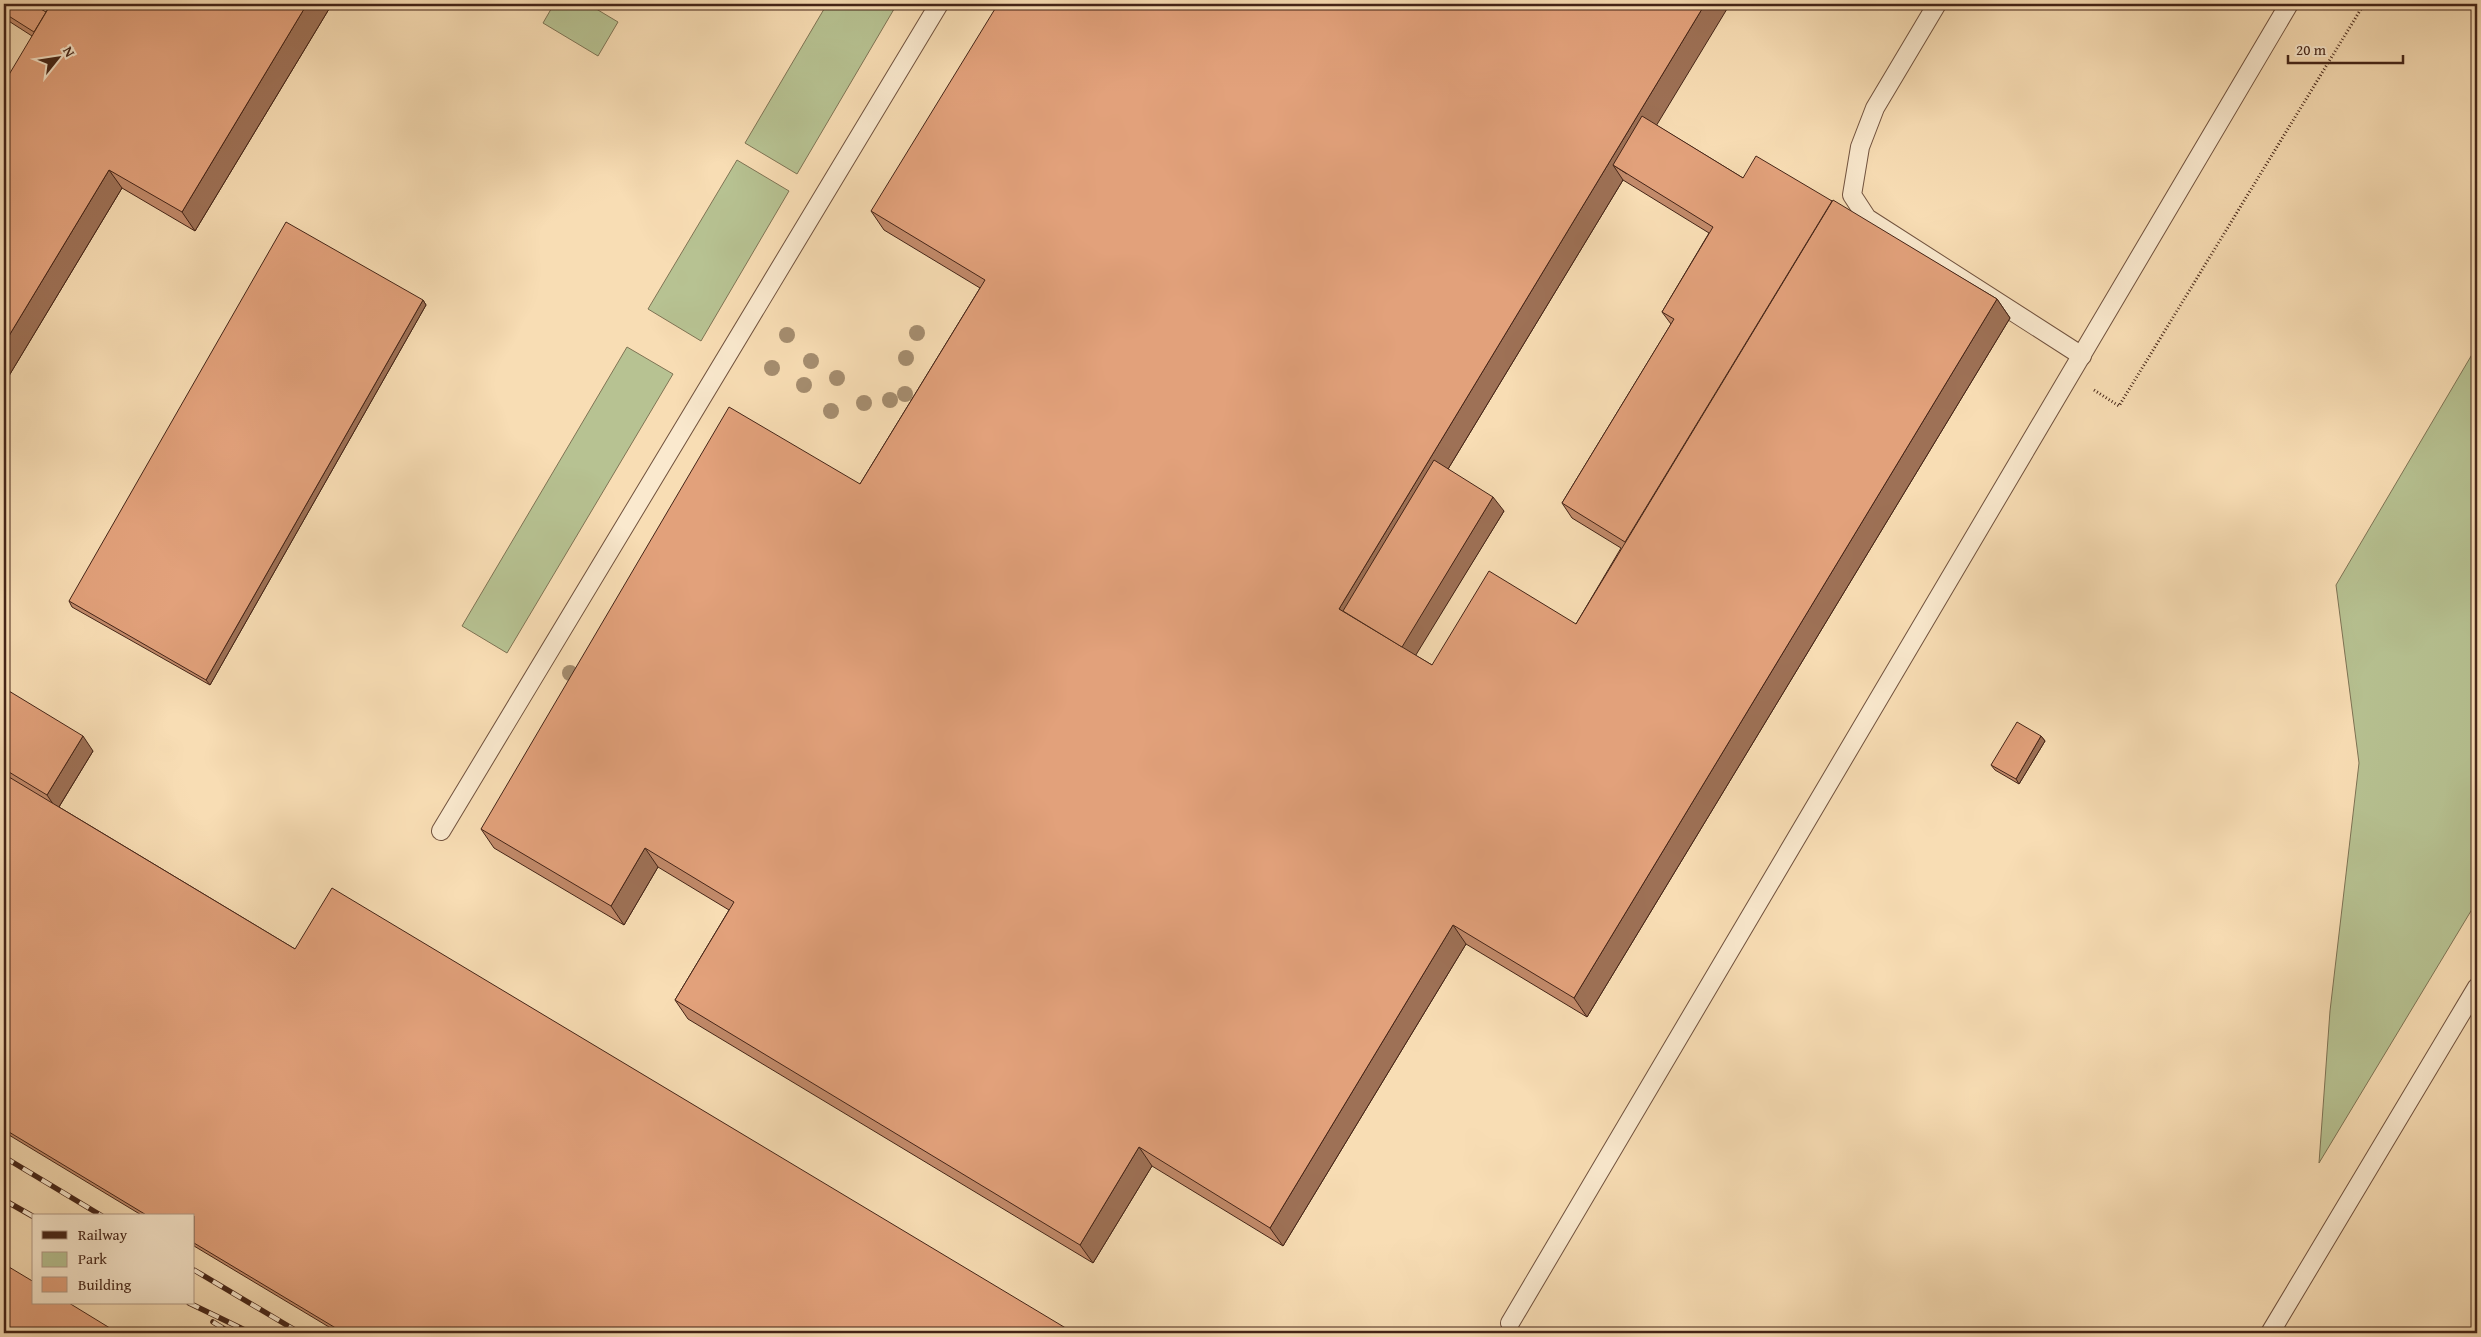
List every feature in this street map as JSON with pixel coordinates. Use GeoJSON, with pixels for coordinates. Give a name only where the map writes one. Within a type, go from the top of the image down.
{"type":"FeatureCollection","features":[{"type":"Feature","properties":{"kind":"lane"},"geometry":{"type":"LineString","coordinates":[[441,831],[939,4]]}},
{"type":"Feature","properties":{"kind":"lane"},"geometry":{"type":"LineString","coordinates":[[1937,4],[1875,108],[1860,147],[1852,195],[1867,218],[2082,356]]}},
{"type":"Feature","properties":{"kind":"lane"},"geometry":{"type":"LineString","coordinates":[[1510,1322],[2289,4]]}},
{"type":"Feature","properties":{"kind":"lane"},"geometry":{"type":"LineString","coordinates":[[2270,1333],[2477,987]]}},
{"type":"Feature","properties":{"kind":"path"},"geometry":{"type":"LineString","coordinates":[[2071,375],[2119,406],[2364,4]]}},
{"type":"Feature","properties":{"kind":"green space"},"geometry":{"type":"Polygon","coordinates":[[[554,4],[588,4],[618,22],[598,56],[543,23],[554,4]]]}},
{"type":"Feature","properties":{"kind":"green space"},"geometry":{"type":"Polygon","coordinates":[[[827,4],[897,4],[797,174],[745,143],[827,4]]]}},
{"type":"Feature","properties":{"kind":"green space"},"geometry":{"type":"Polygon","coordinates":[[[737,160],[789,191],[701,341],[648,309],[737,160]]]}},
{"type":"Feature","properties":{"kind":"green space"},"geometry":{"type":"Polygon","coordinates":[[[2477,346],[2477,901],[2319,1163],[2330,1011],[2359,763],[2336,585],[2477,346]]]}},
{"type":"Feature","properties":{"kind":"green space"},"geometry":{"type":"Polygon","coordinates":[[[627,347],[673,374],[507,653],[462,626],[627,347]]]}},
{"type":"Feature","properties":{"kind":"building"},"geometry":{"type":"Polygon","coordinates":[[[4,4],[32,4],[46,12],[34,32],[4,13],[4,4]]]}},
{"type":"Feature","properties":{"kind":"building"},"geometry":{"type":"Polygon","coordinates":[[[51,4],[307,4],[182,212],[109,170],[4,344],[4,83],[51,4]]]}},
{"type":"Feature","properties":{"kind":"building"},"geometry":{"type":"Polygon","coordinates":[[[998,4],[1705,4],[1339,609],[1432,665],[1489,571],[1576,624],[1833,200],[1997,299],[1574,998],[1453,925],[1270,1228],[1139,1147],[1080,1245],[675,1000],[734,902],[645,848],[611,906],[481,829],[729,407],[860,484],[985,280],[871,211],[998,4]]]}},
{"type":"Feature","properties":{"kind":"building"},"geometry":{"type":"Polygon","coordinates":[[[1642,116],[1743,178],[1756,156],[1832,201],[1625,542],[1562,503],[1674,319],[1662,312],[1713,227],[1613,165],[1642,116]]]}},
{"type":"Feature","properties":{"kind":"building"},"geometry":{"type":"Polygon","coordinates":[[[286,222],[423,300],[206,680],[69,601],[286,222]]]}},
{"type":"Feature","properties":{"kind":"building"},"geometry":{"type":"Polygon","coordinates":[[[1434,460],[1493,497],[1402,647],[1343,611],[1434,460]]]}},
{"type":"Feature","properties":{"kind":"building"},"geometry":{"type":"Polygon","coordinates":[[[4,688],[83,736],[47,795],[4,769],[4,688]]]}},
{"type":"Feature","properties":{"kind":"building"},"geometry":{"type":"Polygon","coordinates":[[[2017,722],[2041,736],[2016,779],[1991,765],[2017,722]]]}},
{"type":"Feature","properties":{"kind":"building"},"geometry":{"type":"Polygon","coordinates":[[[4,774],[295,949],[332,888],[1074,1333],[344,1333],[195,1244],[195,1214],[145,1214],[4,1129],[4,774]]]}},
{"type":"Feature","properties":{"kind":"building"},"geometry":{"type":"Polygon","coordinates":[[[4,1264],[32,1281],[32,1304],[71,1304],[118,1333],[4,1333],[4,1264]]]}},
{"type":"Feature","properties":{"kind":"railway"},"geometry":{"type":"LineString","coordinates":[[4,1157],[99,1214]]}},
{"type":"Feature","properties":{"kind":"railway"},"geometry":{"type":"LineString","coordinates":[[4,1200],[32,1216]]}},
{"type":"Feature","properties":{"kind":"railway"},"geometry":{"type":"LineString","coordinates":[[195,1271],[300,1333]]}},
{"type":"Feature","properties":{"kind":"railway"},"geometry":{"type":"LineString","coordinates":[[191,1304],[251,1333]]}},
{"type":"Feature","properties":{"kind":"railway"},"geometry":{"type":"LineString","coordinates":[[213,1322],[231,1333]]}}]}
